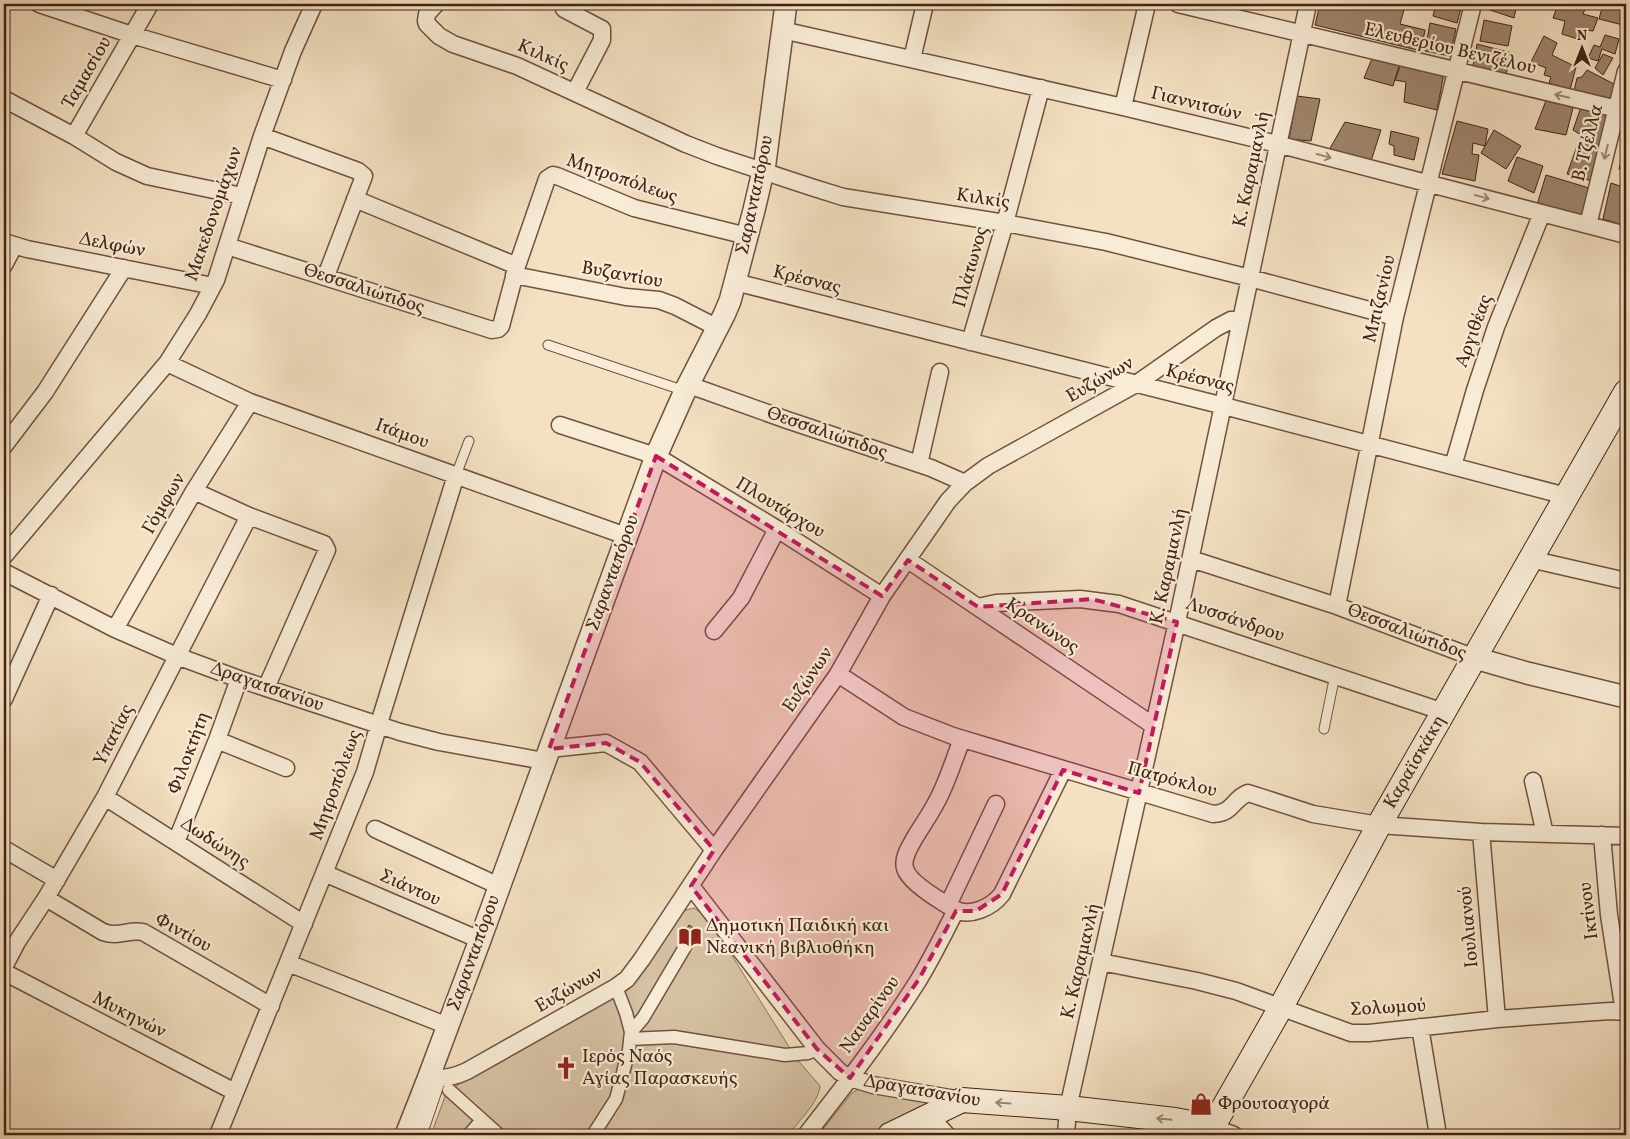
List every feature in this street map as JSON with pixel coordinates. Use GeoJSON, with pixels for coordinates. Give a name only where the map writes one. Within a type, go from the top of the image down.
{"type":"FeatureCollection","features":[{"type":"Feature","properties":{"kind":"main road","name":"Καραϊσκάκη"},"geometry":{"type":"LineString","coordinates":[[1210,1131],[1281,1007],[1379,825],[1626,392]]}},
{"type":"Feature","properties":{"kind":"main road","name":"Δραγατσανίου"},"geometry":{"type":"LineString","coordinates":[[962,1100],[1068,1108],[1175,1120],[1210,1131]]}},
{"type":"Feature","properties":{"kind":"main road"},"geometry":{"type":"LineString","coordinates":[[890,1135],[962,1100]]}},
{"type":"Feature","properties":{"kind":"street"},"geometry":{"type":"LineString","coordinates":[[39,4],[132,35],[282,80]]}},
{"type":"Feature","properties":{"kind":"street","name":"Ταμασίου"},"geometry":{"type":"LineString","coordinates":[[74,136],[150,4]]}},
{"type":"Feature","properties":{"kind":"street","name":"Μακεδονομάχων"},"geometry":{"type":"LineString","coordinates":[[4,556],[167,363],[198,314],[213,286],[282,80],[314,4]]}},
{"type":"Feature","properties":{"kind":"street","name":"Κιλκίς"},"geometry":{"type":"LineString","coordinates":[[436,4],[427,14],[426,20],[427,24],[439,36],[464,48],[495,57],[686,144],[763,171],[843,197],[1005,223],[1106,242],[1395,317]]}},
{"type":"Feature","properties":{"kind":"street","name":"Σαρανταπόρου"},"geometry":{"type":"LineString","coordinates":[[406,1135],[439,1083],[448,1026],[656,456],[727,308],[748,236],[763,171],[786,4]]}},
{"type":"Feature","properties":{"kind":"street"},"geometry":{"type":"LineString","coordinates":[[912,59],[925,4]]}},
{"type":"Feature","properties":{"kind":"street"},"geometry":{"type":"LineString","coordinates":[[1124,107],[1147,4]]}},
{"type":"Feature","properties":{"kind":"street","name":"Ελευθερίου Βενιζέλου"},"geometry":{"type":"LineString","coordinates":[[1178,4],[1622,110]]}},
{"type":"Feature","properties":{"kind":"street","name":"Κ. Καραμανλή"},"geometry":{"type":"LineString","coordinates":[[1066,1135],[1068,1108],[1191,559],[1308,4]]}},
{"type":"Feature","properties":{"kind":"street","name":"Μπιζανίου"},"geometry":{"type":"LineString","coordinates":[[1337,606],[1395,317],[1473,4]]}},
{"type":"Feature","properties":{"kind":"street","name":"Κιλκίς"},"geometry":{"type":"LineString","coordinates":[[564,9],[602,29],[603,34],[602,40],[574,92]]}},
{"type":"Feature","properties":{"kind":"street","name":"Γιαννιτσών"},"geometry":{"type":"LineString","coordinates":[[782,30],[1124,107],[1277,144],[1626,235]]}},
{"type":"Feature","properties":{"kind":"street","name":"Β. Τζέλλα"},"geometry":{"type":"LineString","coordinates":[[1588,225],[1622,110],[1626,71]]}},
{"type":"Feature","properties":{"kind":"street","name":"Πλάτωνος"},"geometry":{"type":"LineString","coordinates":[[970,342],[1005,223],[1041,88]]}},
{"type":"Feature","properties":{"kind":"street"},"geometry":{"type":"LineString","coordinates":[[4,100],[74,136],[116,162],[148,176],[242,196]]}},
{"type":"Feature","properties":{"kind":"street"},"geometry":{"type":"LineString","coordinates":[[262,136],[358,171],[364,176],[326,276]]}},
{"type":"Feature","properties":{"kind":"street","name":"Μητροπόλεως"},"geometry":{"type":"LineString","coordinates":[[501,326],[515,271],[547,179],[553,175],[634,208],[748,236]]}},
{"type":"Feature","properties":{"kind":"street","name":"Βυζαντίου"},"geometry":{"type":"LineString","coordinates":[[355,199],[515,271],[626,297],[659,300],[718,328]]}},
{"type":"Feature","properties":{"kind":"street","name":"Αργιθέας"},"geometry":{"type":"LineString","coordinates":[[1453,466],[1496,327],[1542,213]]}},
{"type":"Feature","properties":{"kind":"street"},"geometry":{"type":"LineString","coordinates":[[4,265],[9,244]]}},
{"type":"Feature","properties":{"kind":"street","name":"Δελφών"},"geometry":{"type":"LineString","coordinates":[[9,244],[213,286]]}},
{"type":"Feature","properties":{"kind":"street","name":"Θεσσαλιώτιδος"},"geometry":{"type":"LineString","coordinates":[[227,246],[492,330],[498,329],[501,326]]}},
{"type":"Feature","properties":{"kind":"street"},"geometry":{"type":"LineString","coordinates":[[4,446],[45,392],[124,268]]}},
{"type":"Feature","properties":{"kind":"street","name":"Κρέσνας"},"geometry":{"type":"LineString","coordinates":[[735,282],[1224,406],[1566,496]]}},
{"type":"Feature","properties":{"kind":"street","name":"Ευζώνων"},"geometry":{"type":"LineString","coordinates":[[439,1083],[467,1071],[627,979],[714,850],[838,674],[882,596],[948,501],[965,483],[988,466],[1136,384],[1216,328],[1231,320],[1241,319]]}},
{"type":"Feature","properties":{"kind":"street","name":"Ιτάμου"},"geometry":{"type":"LineString","coordinates":[[167,363],[250,402],[626,536]]}},
{"type":"Feature","properties":{"kind":"street"},"geometry":{"type":"LineString","coordinates":[[919,464],[940,372]]}},
{"type":"Feature","properties":{"kind":"street","name":"Θεσσαλιώτιδος"},"geometry":{"type":"LineString","coordinates":[[687,388],[919,464],[965,483]]}},
{"type":"Feature","properties":{"kind":"street","name":"Γόμφων"},"geometry":{"type":"LineString","coordinates":[[115,629],[194,491],[250,402]]}},
{"type":"Feature","properties":{"kind":"street","name":"Πλουτάρχου"},"geometry":{"type":"LineString","coordinates":[[560,425],[656,456],[777,529],[882,596]]}},
{"type":"Feature","properties":{"kind":"street","name":"Μητροπόλεως"},"geometry":{"type":"LineString","coordinates":[[218,1135],[324,872],[357,796],[456,475]]}},
{"type":"Feature","properties":{"kind":"street"},"geometry":{"type":"LineString","coordinates":[[194,491],[249,516],[324,544],[327,550],[266,688]]}},
{"type":"Feature","properties":{"kind":"street","name":"Υπατίας"},"geometry":{"type":"LineString","coordinates":[[4,967],[17,942],[46,898],[105,797],[249,516]]}},
{"type":"Feature","properties":{"kind":"street"},"geometry":{"type":"LineString","coordinates":[[714,631],[741,598],[777,529]]}},
{"type":"Feature","properties":{"kind":"street","name":"Θεσσαλιώτιδος"},"geometry":{"type":"LineString","coordinates":[[1191,559],[1337,606],[1474,658],[1626,697]]}},
{"type":"Feature","properties":{"kind":"street"},"geometry":{"type":"LineString","coordinates":[[1530,559],[1626,581]]}},
{"type":"Feature","properties":{"kind":"street","name":"Κρανώνος"},"geometry":{"type":"LineString","coordinates":[[908,560],[1154,726]]}},
{"type":"Feature","properties":{"kind":"street","name":"Δραγατσανίου"},"geometry":{"type":"LineString","coordinates":[[4,572],[115,629],[177,656],[239,679],[378,725],[439,742],[546,755],[606,743],[640,762],[714,850]]}},
{"type":"Feature","properties":{"kind":"street"},"geometry":{"type":"LineString","coordinates":[[6,689],[51,595]]}},
{"type":"Feature","properties":{"kind":"street","name":"Λυσσάνδρου"},"geometry":{"type":"LineString","coordinates":[[978,607],[996,604],[1092,599],[1119,604],[1444,712]]}},
{"type":"Feature","properties":{"kind":"street","name":"Πατρόκλου"},"geometry":{"type":"LineString","coordinates":[[838,674],[904,717],[962,739],[1213,814],[1226,812],[1243,795],[1248,793],[1313,814],[1379,825],[1481,832],[1626,836]]}},
{"type":"Feature","properties":{"kind":"street","name":"Φιλοκτήτη"},"geometry":{"type":"LineString","coordinates":[[176,842],[239,679]]}},
{"type":"Feature","properties":{"kind":"street"},"geometry":{"type":"LineString","coordinates":[[962,739],[941,794],[909,849],[904,862],[910,876],[952,908],[963,913],[976,911],[991,905],[999,898],[1063,770]]}},
{"type":"Feature","properties":{"kind":"street"},"geometry":{"type":"LineString","coordinates":[[217,740],[286,768]]}},
{"type":"Feature","properties":{"kind":"street"},"geometry":{"type":"LineString","coordinates":[[1533,781],[1545,834]]}},
{"type":"Feature","properties":{"kind":"street","name":"Δωδώνης"},"geometry":{"type":"LineString","coordinates":[[105,797],[304,924]]}},
{"type":"Feature","properties":{"kind":"street","name":"Ναυαρίνου"},"geometry":{"type":"LineString","coordinates":[[806,1135],[850,1078],[919,979],[952,908],[996,804]]}},
{"type":"Feature","properties":{"kind":"street"},"geometry":{"type":"LineString","coordinates":[[375,830],[499,886]]}},
{"type":"Feature","properties":{"kind":"street","name":"Ιουλιανού"},"geometry":{"type":"LineString","coordinates":[[1481,832],[1497,1020]]}},
{"type":"Feature","properties":{"kind":"street","name":"Ικτίνου"},"geometry":{"type":"LineString","coordinates":[[1602,835],[1609,915],[1625,1012]]}},
{"type":"Feature","properties":{"kind":"street"},"geometry":{"type":"LineString","coordinates":[[4,850],[56,880]]}},
{"type":"Feature","properties":{"kind":"street","name":"Σιάντου"},"geometry":{"type":"LineString","coordinates":[[324,872],[480,940]]}},
{"type":"Feature","properties":{"kind":"street","name":"Δραγατσανίου"},"geometry":{"type":"LineString","coordinates":[[691,886],[817,1049],[840,1072],[850,1078],[872,1085],[962,1100]]}},
{"type":"Feature","properties":{"kind":"street","name":"Φιντίου"},"geometry":{"type":"LineString","coordinates":[[46,898],[103,932],[117,935],[132,931],[143,932],[270,1006]]}},
{"type":"Feature","properties":{"kind":"street"},"geometry":{"type":"LineString","coordinates":[[631,1035],[685,948]]}},
{"type":"Feature","properties":{"kind":"street","name":"Σολωμού"},"geometry":{"type":"LineString","coordinates":[[1101,962],[1236,990],[1350,1033],[1369,1033],[1610,1011],[1625,1012]]}},
{"type":"Feature","properties":{"kind":"street"},"geometry":{"type":"LineString","coordinates":[[288,963],[448,1026]]}},
{"type":"Feature","properties":{"kind":"street","name":"Μυκηνών"},"geometry":{"type":"LineString","coordinates":[[4,972],[235,1092]]}},
{"type":"Feature","properties":{"kind":"street"},"geometry":{"type":"LineString","coordinates":[[592,1135],[616,1099],[624,1072],[631,1035],[626,1013],[616,987]]}},
{"type":"Feature","properties":{"kind":"street"},"geometry":{"type":"LineString","coordinates":[[1420,1027],[1438,1135]]}},
{"type":"Feature","properties":{"kind":"street"},"geometry":{"type":"LineString","coordinates":[[631,1035],[674,1036],[785,1055],[808,1053],[817,1049]]}},
{"type":"Feature","properties":{"kind":"street"},"geometry":{"type":"LineString","coordinates":[[439,1083],[499,1135]]}},
{"type":"Feature","properties":{"kind":"street"},"geometry":{"type":"LineString","coordinates":[[930,1116],[947,1135]]}},
{"type":"Feature","properties":{"kind":"street"},"geometry":{"type":"LineString","coordinates":[[469,1135],[482,1120]]}},
{"type":"Feature","properties":{"kind":"street"},"geometry":{"type":"LineString","coordinates":[[1210,1131],[1234,1135]]}},
{"type":"Feature","properties":{"kind":"lane","name":"Θεσσαλιώτιδος"},"geometry":{"type":"LineString","coordinates":[[548,345],[687,388]]}},
{"type":"Feature","properties":{"kind":"lane","name":"Μητροπόλεως"},"geometry":{"type":"LineString","coordinates":[[456,475],[469,441]]}},
{"type":"Feature","properties":{"kind":"lane"},"geometry":{"type":"LineString","coordinates":[[1324,729],[1335,675]]}},
{"type":"Feature","properties":{"kind":"lane"},"geometry":{"type":"LineString","coordinates":[[422,1135],[439,1083]]}},
{"type":"Feature","properties":{"kind":"highlighted area"},"geometry":{"type":"Polygon","coordinates":[[[656,456],[882,596],[908,560],[978,607],[1092,599],[1177,622],[1139,793],[1063,770],[1002,894],[976,911],[956,911],[919,979],[850,1078],[817,1049],[691,886],[714,850],[640,762],[606,743],[549,749],[656,456]]]}},
{"type":"Feature","properties":{"kind":"shaded area"},"geometry":{"type":"Polygon","coordinates":[[[694,908],[704,915],[714,927],[796,1058],[820,1086],[816,1099],[788,1135],[431,1135],[447,1091],[629,989],[682,911],[694,908]]]}},
{"type":"Feature","properties":{"kind":"shaded area"},"geometry":{"type":"Polygon","coordinates":[[[859,1089],[928,1102],[930,1106],[928,1109],[876,1135],[818,1135],[852,1093],[859,1089]]]}},
{"type":"Feature","properties":{"kind":"building"},"geometry":{"type":"Polygon","coordinates":[[[1320,4],[1347,4],[1358,9],[1359,4],[1381,4],[1404,10],[1400,24],[1425,30],[1421,51],[1315,25],[1320,4]]]}},
{"type":"Feature","properties":{"kind":"building"},"geometry":{"type":"Polygon","coordinates":[[[1436,4],[1462,4],[1457,23],[1433,16],[1436,4]]]}},
{"type":"Feature","properties":{"kind":"building"},"geometry":{"type":"Polygon","coordinates":[[[1485,4],[1517,4],[1514,18],[1484,8],[1485,4]]]}},
{"type":"Feature","properties":{"kind":"building"},"geometry":{"type":"Polygon","coordinates":[[[1531,4],[1557,4],[1555,9],[1531,4]]]}},
{"type":"Feature","properties":{"kind":"building"},"geometry":{"type":"Polygon","coordinates":[[[1558,4],[1587,4],[1583,14],[1598,18],[1593,31],[1585,30],[1581,40],[1562,34],[1565,21],[1553,18],[1558,4]]]}},
{"type":"Feature","properties":{"kind":"building"},"geometry":{"type":"Polygon","coordinates":[[[1603,4],[1626,4],[1623,25],[1599,19],[1603,4]]]}},
{"type":"Feature","properties":{"kind":"building"},"geometry":{"type":"Polygon","coordinates":[[[1484,20],[1512,26],[1508,46],[1480,41],[1484,20]]]}},
{"type":"Feature","properties":{"kind":"building"},"geometry":{"type":"Polygon","coordinates":[[[1430,23],[1456,29],[1450,56],[1425,51],[1430,23]]]}},
{"type":"Feature","properties":{"kind":"building"},"geometry":{"type":"Polygon","coordinates":[[[1605,35],[1619,39],[1615,54],[1602,49],[1598,61],[1588,58],[1594,45],[1600,47],[1605,35]]]}},
{"type":"Feature","properties":{"kind":"building"},"geometry":{"type":"Polygon","coordinates":[[[1544,36],[1557,43],[1552,55],[1576,67],[1570,90],[1549,83],[1551,77],[1544,75],[1546,68],[1531,62],[1544,36]]]}},
{"type":"Feature","properties":{"kind":"building"},"geometry":{"type":"Polygon","coordinates":[[[1477,44],[1512,53],[1506,74],[1473,66],[1477,44]]]}},
{"type":"Feature","properties":{"kind":"building"},"geometry":{"type":"Polygon","coordinates":[[[1603,54],[1613,58],[1603,75],[1595,68],[1603,54]]]}},
{"type":"Feature","properties":{"kind":"building"},"geometry":{"type":"Polygon","coordinates":[[[1373,56],[1400,63],[1393,86],[1364,78],[1373,56]]]}},
{"type":"Feature","properties":{"kind":"building"},"geometry":{"type":"Polygon","coordinates":[[[1401,64],[1444,73],[1437,110],[1404,102],[1406,82],[1395,80],[1401,64]]]}},
{"type":"Feature","properties":{"kind":"building"},"geometry":{"type":"Polygon","coordinates":[[[1587,70],[1614,84],[1612,100],[1574,91],[1577,78],[1582,77],[1587,70]]]}},
{"type":"Feature","properties":{"kind":"building"},"geometry":{"type":"Polygon","coordinates":[[[1297,96],[1320,99],[1311,141],[1289,139],[1297,96]]]}},
{"type":"Feature","properties":{"kind":"building"},"geometry":{"type":"Polygon","coordinates":[[[1547,98],[1574,104],[1566,135],[1535,129],[1547,98]]]}},
{"type":"Feature","properties":{"kind":"building"},"geometry":{"type":"Polygon","coordinates":[[[1581,107],[1608,114],[1592,181],[1567,174],[1581,135],[1573,130],[1581,107]]]}},
{"type":"Feature","properties":{"kind":"building"},"geometry":{"type":"Polygon","coordinates":[[[1457,121],[1488,129],[1485,146],[1473,143],[1472,154],[1479,155],[1475,181],[1442,174],[1457,121]]]}},
{"type":"Feature","properties":{"kind":"building"},"geometry":{"type":"Polygon","coordinates":[[[1345,122],[1381,130],[1371,161],[1329,150],[1345,122]]]}},
{"type":"Feature","properties":{"kind":"building"},"geometry":{"type":"Polygon","coordinates":[[[1494,130],[1521,146],[1506,169],[1481,153],[1494,130]]]}},
{"type":"Feature","properties":{"kind":"building"},"geometry":{"type":"Polygon","coordinates":[[[1391,131],[1419,138],[1414,160],[1394,155],[1394,146],[1389,144],[1391,131]]]}},
{"type":"Feature","properties":{"kind":"building"},"geometry":{"type":"Polygon","coordinates":[[[1626,143],[1626,172],[1619,169],[1626,143]]]}},
{"type":"Feature","properties":{"kind":"building"},"geometry":{"type":"Polygon","coordinates":[[[1517,157],[1543,166],[1534,193],[1508,181],[1517,157]]]}},
{"type":"Feature","properties":{"kind":"building"},"geometry":{"type":"Polygon","coordinates":[[[1546,175],[1589,188],[1582,216],[1537,205],[1546,175]]]}},
{"type":"Feature","properties":{"kind":"building"},"geometry":{"type":"Polygon","coordinates":[[[1611,183],[1626,188],[1626,226],[1603,219],[1611,183]]]}},
{"type":"Feature","properties":{"kind":"building","name":"Δημοτική Παιδική και Νεανική βιβλιοθήκη"},"geometry":{"type":"Polygon","coordinates":[[[689,925],[701,933],[691,948],[680,940],[689,925]]]}},
{"type":"Feature","properties":{"kind":"place","name":"Δημοτική Παιδική και Νεανική βιβλιοθήκη"},"geometry":{"type":"Point","coordinates":[690,937]}},
{"type":"Feature","properties":{"kind":"place","name":"Ιερός Ναός Αγίας Παρασκευής"},"geometry":{"type":"Point","coordinates":[566,1068]}},
{"type":"Feature","properties":{"kind":"place","name":"Φρουτοαγορά"},"geometry":{"type":"Point","coordinates":[1201,1104]}}]}
